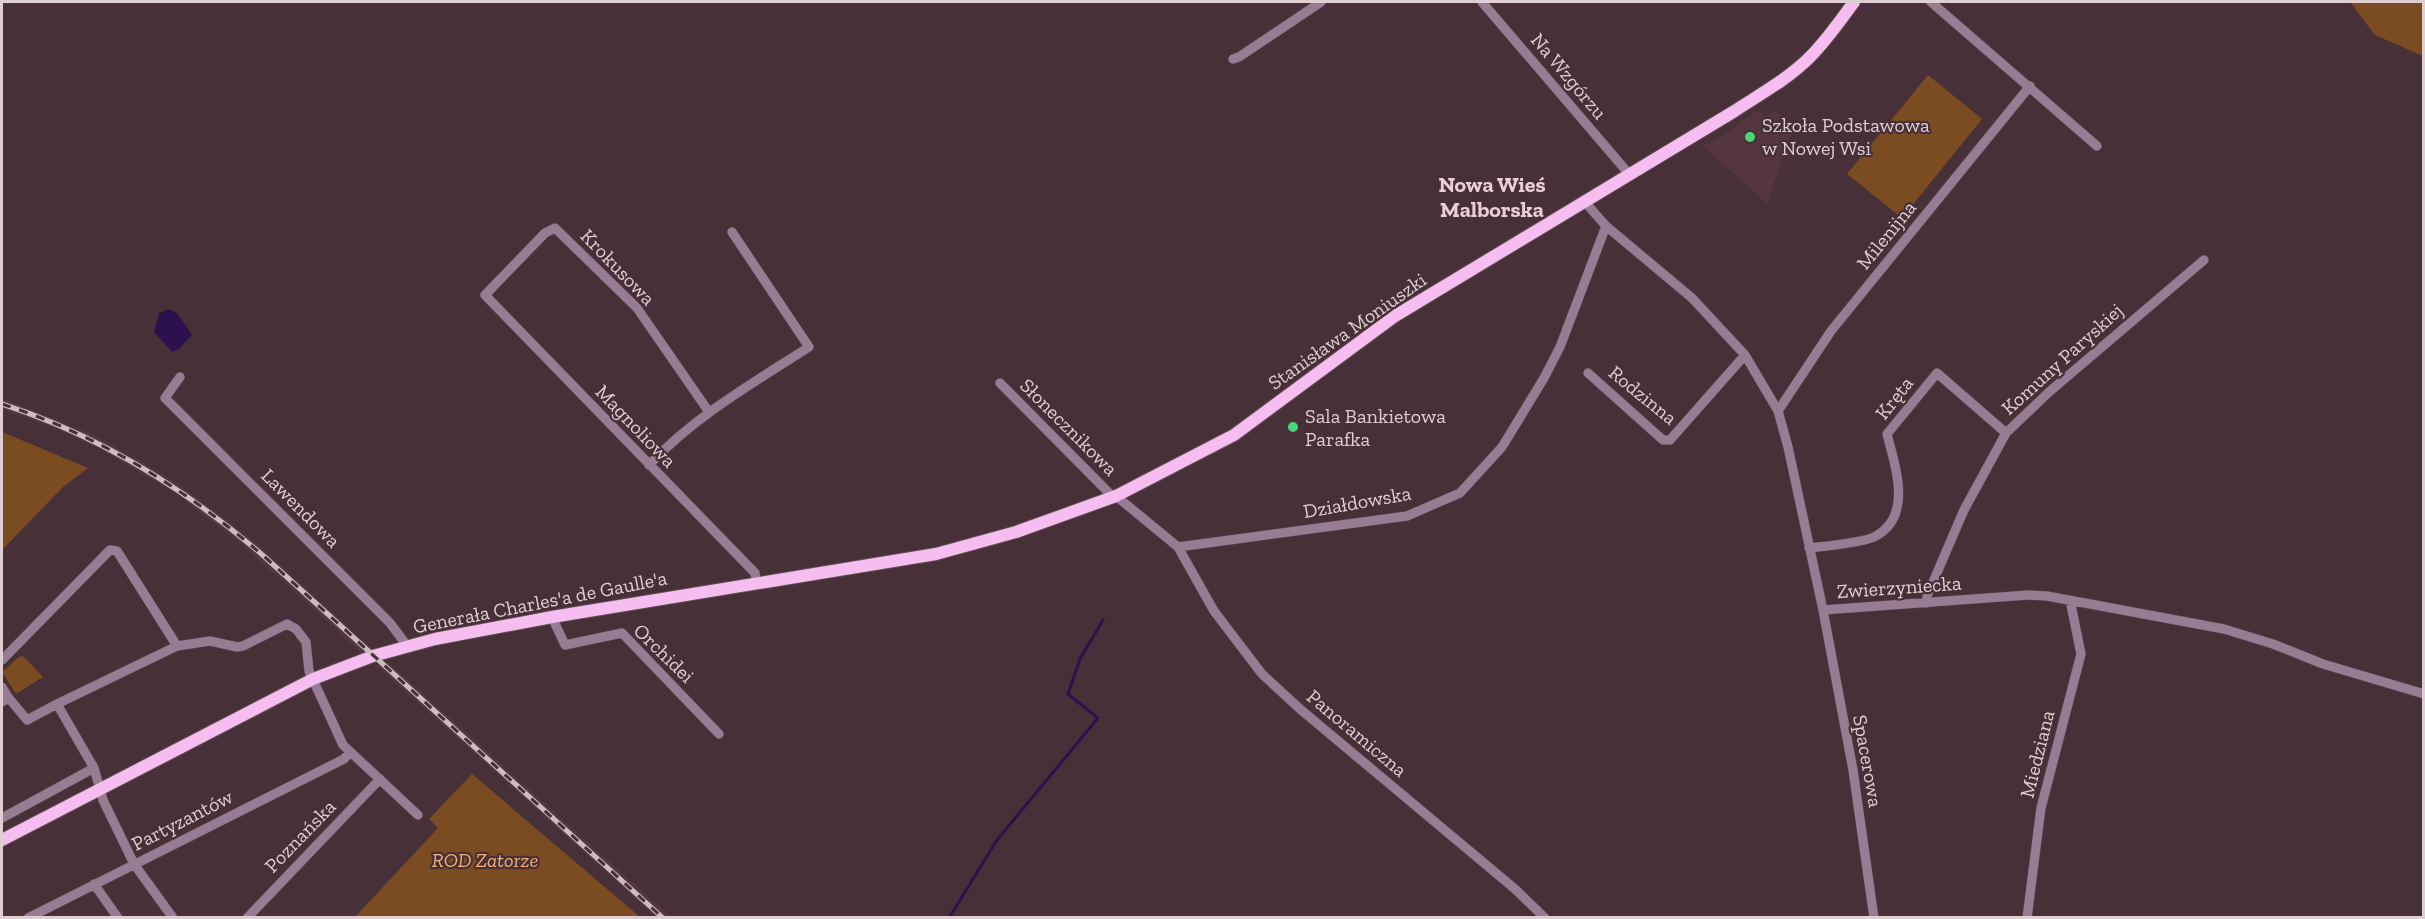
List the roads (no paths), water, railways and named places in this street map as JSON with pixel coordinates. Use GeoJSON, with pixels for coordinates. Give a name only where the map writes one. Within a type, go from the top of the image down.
{"type":"FeatureCollection","features":[{"type":"Feature","properties":{"kind":"main road","name":"Stanisława Moniuszki"},"geometry":{"type":"LineString","coordinates":[[1115,496],[1234,435],[1395,316],[1780,81],[1809,58],[1854,2]]}},
{"type":"Feature","properties":{"kind":"main road","name":"Generała Charles'a de Gaulle'a"},"geometry":{"type":"LineString","coordinates":[[2,840],[313,679],[408,646],[552,617],[936,554],[1017,532],[1115,496]]}},
{"type":"Feature","properties":{"kind":"street"},"geometry":{"type":"LineString","coordinates":[[1233,59],[1321,2]]}},
{"type":"Feature","properties":{"kind":"street","name":"Na Wzgórzu"},"geometry":{"type":"LineString","coordinates":[[1482,2],[1629,174]]}},
{"type":"Feature","properties":{"kind":"street"},"geometry":{"type":"LineString","coordinates":[[1931,2],[2097,146]]}},
{"type":"Feature","properties":{"kind":"street","name":"Milenijna"},"geometry":{"type":"LineString","coordinates":[[1778,411],[1831,331],[2030,86]]}},
{"type":"Feature","properties":{"kind":"street"},"geometry":{"type":"LineString","coordinates":[[1584,201],[1606,226]]}},
{"type":"Feature","properties":{"kind":"street","name":"Zwierzyniecka"},"geometry":{"type":"LineString","coordinates":[[1606,226],[1692,298],[1745,355],[1778,411],[1788,447],[1823,610],[2028,595],[2070,600],[2224,629],[2274,644],[2323,664],[2424,694]]}},
{"type":"Feature","properties":{"kind":"street","name":"Działdowska"},"geometry":{"type":"LineString","coordinates":[[1178,547],[1407,516],[1460,493],[1502,447],[1544,378],[1560,347],[1606,226]]}},
{"type":"Feature","properties":{"kind":"street","name":"Krokusowa"},"geometry":{"type":"LineString","coordinates":[[485,295],[545,233],[555,228],[637,308],[709,412]]}},
{"type":"Feature","properties":{"kind":"street"},"geometry":{"type":"LineString","coordinates":[[649,465],[670,442],[709,412],[809,347],[732,232]]}},
{"type":"Feature","properties":{"kind":"street","name":"Komuny Paryskiej"},"geometry":{"type":"LineString","coordinates":[[1927,603],[1926,596],[1964,510],[2006,433],[2041,398],[2204,260]]}},
{"type":"Feature","properties":{"kind":"street","name":"Magnoliowa"},"geometry":{"type":"LineString","coordinates":[[485,295],[755,573],[757,584]]}},
{"type":"Feature","properties":{"kind":"street","name":"Rodzinna"},"geometry":{"type":"LineString","coordinates":[[1588,373],[1663,440],[1670,440],[1745,355]]}},
{"type":"Feature","properties":{"kind":"street","name":"Kręta"},"geometry":{"type":"LineString","coordinates":[[1809,548],[1873,537],[1886,528],[1895,516],[1899,499],[1896,470],[1887,434],[1937,373],[2006,433]]}},
{"type":"Feature","properties":{"kind":"street","name":"Lawendowa"},"geometry":{"type":"LineString","coordinates":[[180,377],[165,398],[385,617],[408,646]]}},
{"type":"Feature","properties":{"kind":"street","name":"Słonecznikowa"},"geometry":{"type":"LineString","coordinates":[[1000,383],[1115,496]]}},
{"type":"Feature","properties":{"kind":"street"},"geometry":{"type":"LineString","coordinates":[[1115,496],[1178,547]]}},
{"type":"Feature","properties":{"kind":"street","name":"Panoramiczna"},"geometry":{"type":"LineString","coordinates":[[1178,547],[1214,611],[1262,674],[1300,709],[1515,889],[1545,918]]}},
{"type":"Feature","properties":{"kind":"street"},"geometry":{"type":"LineString","coordinates":[[2,660],[110,549],[117,551],[177,646]]}},
{"type":"Feature","properties":{"kind":"street","name":"Miedziana"},"geometry":{"type":"LineString","coordinates":[[2027,918],[2041,808],[2081,654],[2070,600]]}},
{"type":"Feature","properties":{"kind":"street","name":"Spacerowa"},"geometry":{"type":"LineString","coordinates":[[1823,610],[1853,770],[1874,918]]}},
{"type":"Feature","properties":{"kind":"street","name":"Orchidei"},"geometry":{"type":"LineString","coordinates":[[552,617],[565,645],[622,633],[719,734]]}},
{"type":"Feature","properties":{"kind":"street"},"geometry":{"type":"LineString","coordinates":[[2,687],[5,700],[27,720],[177,646],[210,641],[237,647],[243,646],[287,624],[296,629],[306,642],[309,670],[343,745],[418,815]]}},
{"type":"Feature","properties":{"kind":"street"},"geometry":{"type":"LineString","coordinates":[[57,704],[94,768],[103,800],[134,864],[173,918]]}},
{"type":"Feature","properties":{"kind":"street","name":"Partyzantów"},"geometry":{"type":"LineString","coordinates":[[28,918],[344,759],[350,752]]}},
{"type":"Feature","properties":{"kind":"street"},"geometry":{"type":"LineString","coordinates":[[2,818],[94,768]]}},
{"type":"Feature","properties":{"kind":"street","name":"Poznańska"},"geometry":{"type":"LineString","coordinates":[[247,918],[380,779]]}},
{"type":"Feature","properties":{"kind":"street"},"geometry":{"type":"LineString","coordinates":[[94,884],[118,918]]}},
{"type":"Feature","properties":{"kind":"waterway"},"geometry":{"type":"LineString","coordinates":[[949,918],[997,840],[1098,718],[1068,694],[1080,659],[1103,620]]}},
{"type":"Feature","properties":{"kind":"railway"},"geometry":{"type":"LineString","coordinates":[[2,404],[39,417],[109,449],[175,488],[237,534],[663,918]]}},
{"type":"Feature","properties":{"kind":"place","name":"Szkoła Podstawowa w Nowej Wsi"},"geometry":{"type":"Point","coordinates":[1750,137]}},
{"type":"Feature","properties":{"kind":"place","name":"Sala Bankietowa Parafka"},"geometry":{"type":"Point","coordinates":[1293,427]}},
{"type":"Feature","properties":{"kind":"district","name":"Nowa Wieś Malborska"},"geometry":{"type":"Point","coordinates":[1492,196]}},
{"type":"Feature","properties":{"kind":"park label","name":"ROD Zatorze"},"geometry":{"type":"Point","coordinates":[485,860]}}]}
